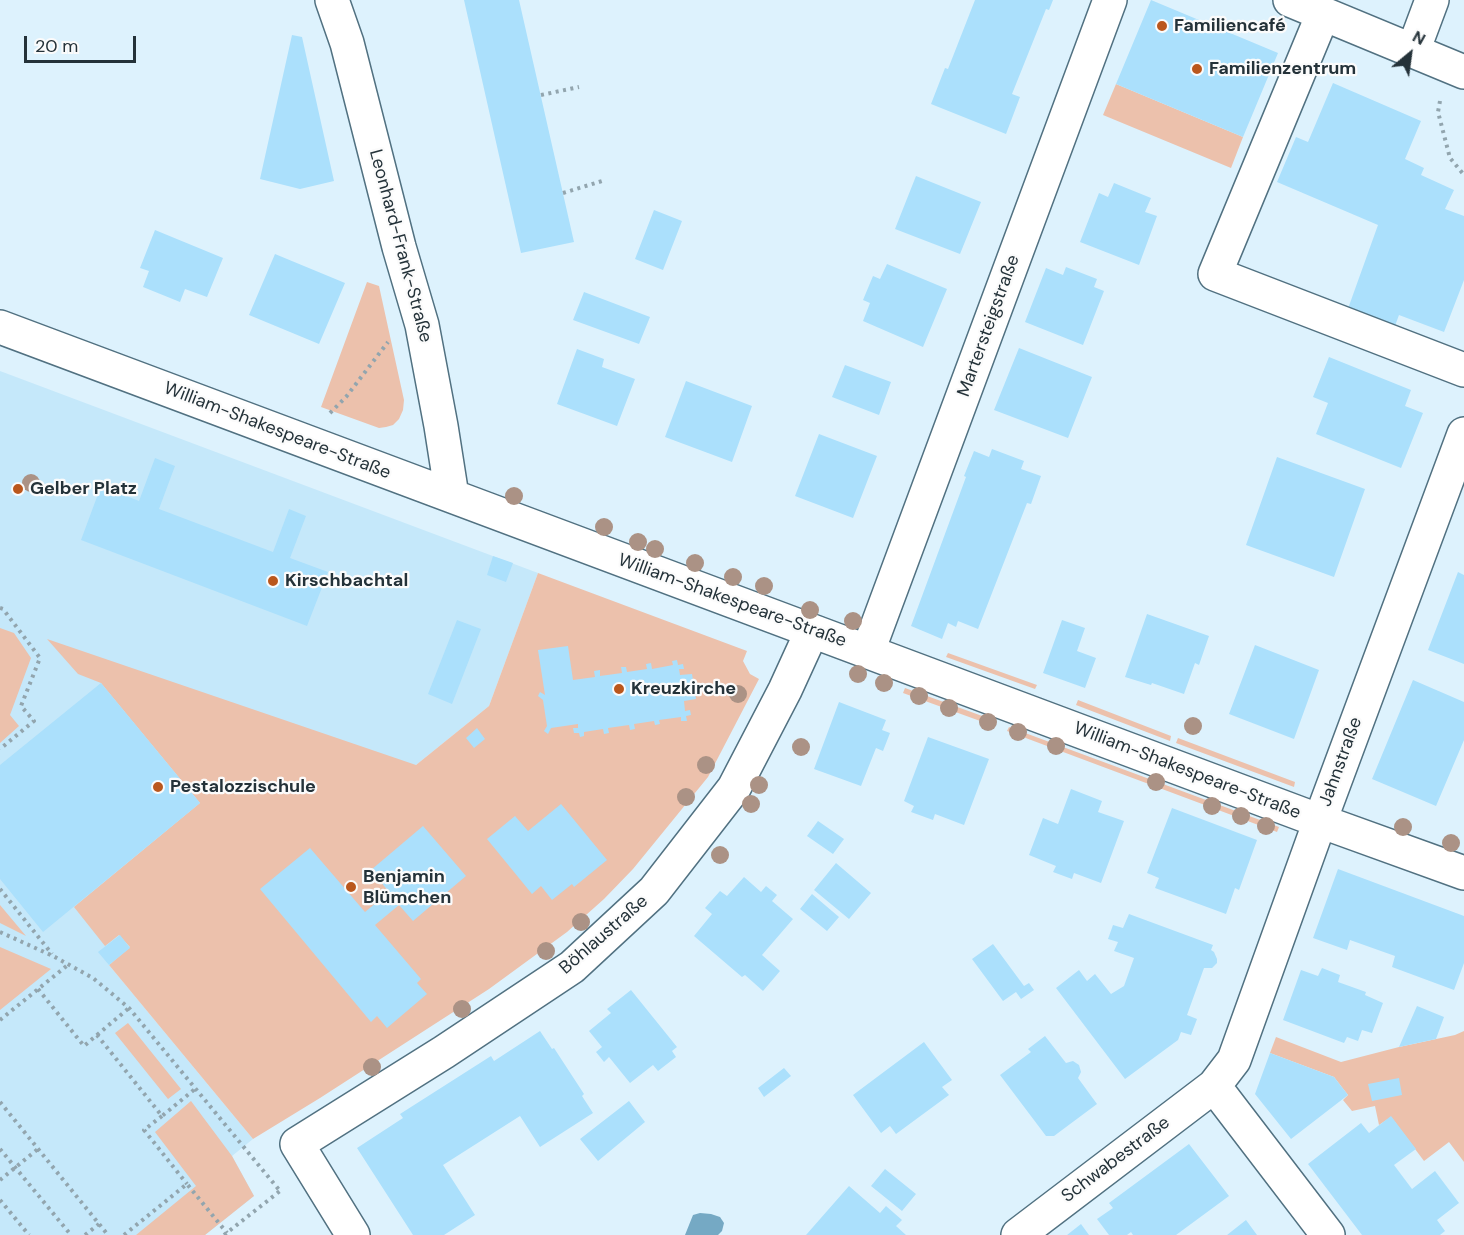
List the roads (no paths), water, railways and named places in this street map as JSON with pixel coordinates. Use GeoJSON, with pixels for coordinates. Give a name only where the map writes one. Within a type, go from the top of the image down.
{"type":"FeatureCollection","features":[{"type":"Feature","properties":{"kind":"street","name":"Leonhard-Frank-Straße"},"geometry":{"type":"LineString","coordinates":[[332,0],[347,43],[399,247],[422,325],[452,496]]}},
{"type":"Feature","properties":{"kind":"street","name":"Martersteigstraße"},"geometry":{"type":"LineString","coordinates":[[868,651],[1110,0]]}},
{"type":"Feature","properties":{"kind":"street"},"geometry":{"type":"LineString","coordinates":[[1290,0],[1456,69]]}},
{"type":"Feature","properties":{"kind":"street"},"geometry":{"type":"LineString","coordinates":[[1413,51],[1432,0]]}},
{"type":"Feature","properties":{"kind":"street"},"geometry":{"type":"LineString","coordinates":[[1323,14],[1215,274],[1464,370]]}},
{"type":"Feature","properties":{"kind":"street","name":"William-Shakespeare-Straße"},"geometry":{"type":"LineString","coordinates":[[0,327],[1464,873]]}},
{"type":"Feature","properties":{"kind":"street","name":"Jahnstraße"},"geometry":{"type":"LineString","coordinates":[[1214,1086],[1234,1060],[1464,434]]}},
{"type":"Feature","properties":{"kind":"street","name":"Böhlaustraße"},"geometry":{"type":"LineString","coordinates":[[353,1235],[297,1144],[444,1052],[572,967],[654,891],[734,788],[785,690],[812,631]]}},
{"type":"Feature","properties":{"kind":"street"},"geometry":{"type":"LineString","coordinates":[[1214,1086],[1328,1235]]}},
{"type":"Feature","properties":{"kind":"street","name":"Schwabestraße"},"geometry":{"type":"LineString","coordinates":[[1018,1235],[1214,1086]]}},
{"type":"Feature","properties":{"kind":"place","name":"Familiencafé"},"geometry":{"type":"Point","coordinates":[1162,26]}},
{"type":"Feature","properties":{"kind":"place","name":"Familienzentrum"},"geometry":{"type":"Point","coordinates":[1197,69]}},
{"type":"Feature","properties":{"kind":"place","name":"Gelber Platz"},"geometry":{"type":"Point","coordinates":[18,489]}},
{"type":"Feature","properties":{"kind":"place","name":"Kirschbachtal"},"geometry":{"type":"Point","coordinates":[273,581]}},
{"type":"Feature","properties":{"kind":"place","name":"Kreuzkirche"},"geometry":{"type":"Point","coordinates":[619,689]}},
{"type":"Feature","properties":{"kind":"place","name":"Pestalozzischule"},"geometry":{"type":"Point","coordinates":[158,787]}},
{"type":"Feature","properties":{"kind":"place","name":"Benjamin Blümchen"},"geometry":{"type":"Point","coordinates":[351,887]}}]}
